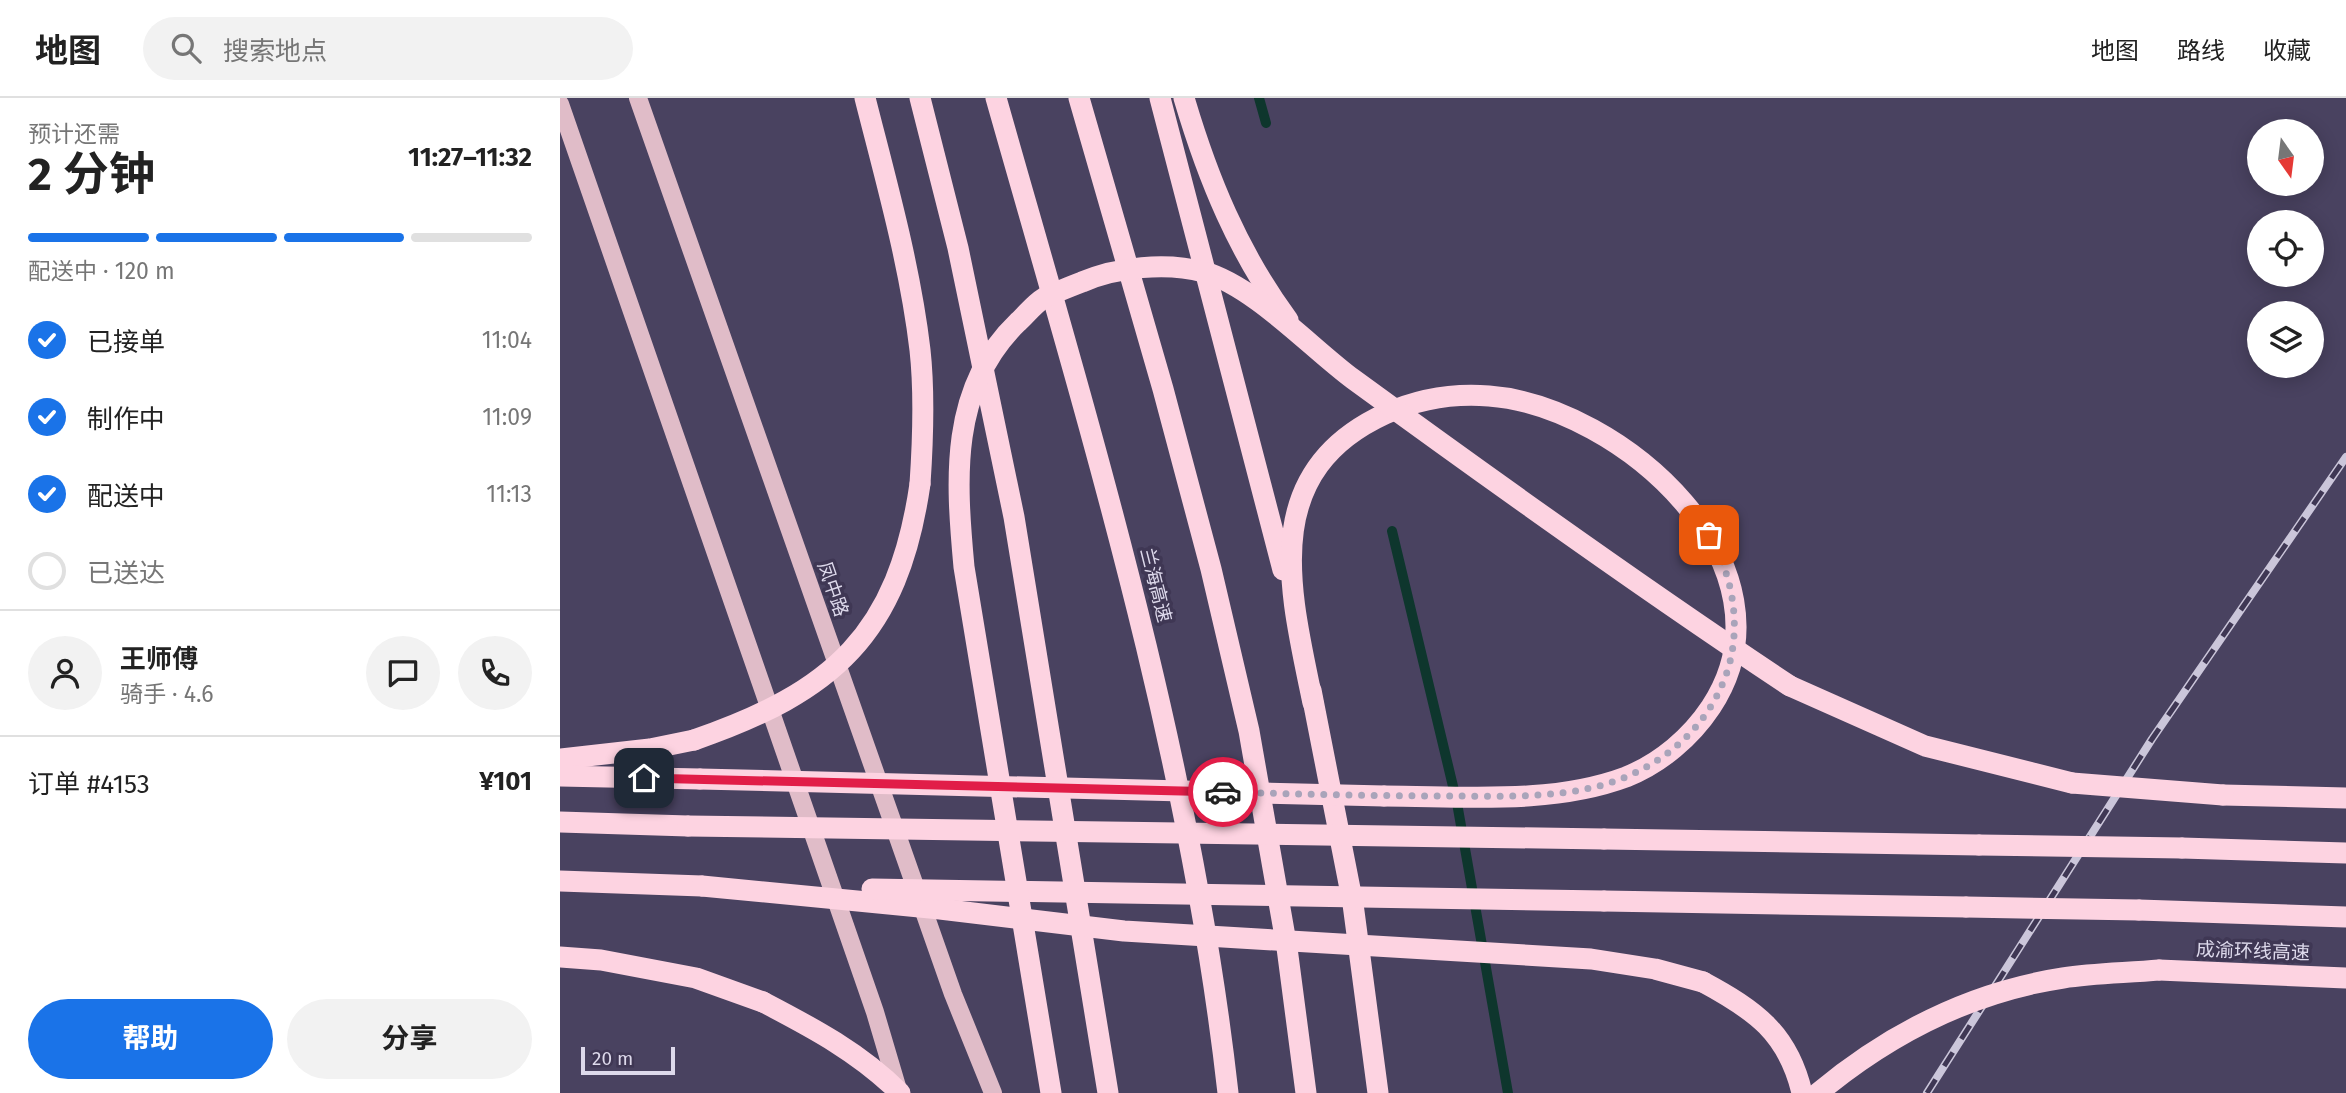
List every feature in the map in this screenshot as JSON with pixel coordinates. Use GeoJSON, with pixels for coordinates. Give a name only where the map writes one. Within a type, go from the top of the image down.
{"type":"FeatureCollection","features":[{"type":"Feature","properties":{"kind":"highway"},"geometry":{"type":"LineString","coordinates":[[560,759],[650,749],[694,740],[790,701],[850,654],[879,614],[902,563],[914,523],[920,484],[923,403],[920,350],[897,227],[866,98]]}},
{"type":"Feature","properties":{"kind":"highway"},"geometry":{"type":"LineString","coordinates":[[920,98],[958,248],[1014,517],[1108,1093]]}},
{"type":"Feature","properties":{"kind":"highway","name":"兰海高速"},"geometry":{"type":"LineString","coordinates":[[996,98],[1095,439],[1157,680],[1204,917],[1228,1093]]}},
{"type":"Feature","properties":{"kind":"highway"},"geometry":{"type":"LineString","coordinates":[[1079,98],[1163,389],[1211,569],[1249,731],[1287,948],[1306,1093]]}},
{"type":"Feature","properties":{"kind":"highway"},"geometry":{"type":"LineString","coordinates":[[1160,98],[1244,413],[1314,703]]}},
{"type":"Feature","properties":{"kind":"highway"},"geometry":{"type":"LineString","coordinates":[[1184,98],[1212,186],[1239,246],[1264,287],[1308,343]]}},
{"type":"Feature","properties":{"kind":"highway"},"geometry":{"type":"LineString","coordinates":[[1051,1093],[964,567],[957,489],[962,423],[976,380],[1004,336],[1041,299],[1099,275],[1156,267],[1205,272],[1246,293],[1308,343],[1677,610],[1790,686],[1925,746],[2072,783],[2222,795],[2346,798]]}},
{"type":"Feature","properties":{"kind":"highway"},"geometry":{"type":"LineString","coordinates":[[560,776],[700,779],[1384,796],[1521,796],[1580,789],[1627,776],[1665,756],[1698,726],[1720,693],[1730,661],[1735,629],[1731,593],[1720,554],[1698,516],[1665,483],[1628,453],[1575,420],[1533,405],[1490,396],[1444,396],[1405,405],[1364,424],[1334,445],[1310,479],[1296,514],[1290,549],[1299,633],[1314,703],[1353,904],[1378,1092]]}},
{"type":"Feature","properties":{"kind":"highway"},"geometry":{"type":"LineString","coordinates":[[560,822],[2182,848],[2346,853]]}},
{"type":"Feature","properties":{"kind":"highway"},"geometry":{"type":"LineString","coordinates":[[560,881],[702,886],[2139,910],[2346,917]]}},
{"type":"Feature","properties":{"kind":"highway"},"geometry":{"type":"LineString","coordinates":[[702,886],[940,909],[1124,931],[1591,959],[1655,969],[1703,982],[1742,1004],[1774,1030],[1797,1070],[1802,1093]]}},
{"type":"Feature","properties":{"kind":"highway"},"geometry":{"type":"LineString","coordinates":[[560,957],[601,960],[696,978],[763,1002],[821,1032],[872,1066],[899,1093]]}},
{"type":"Feature","properties":{"kind":"highway","name":"成渝环线高速"},"geometry":{"type":"LineString","coordinates":[[1818,1093],[1879,1046],[1936,1016],[2004,990],[2063,978],[2159,971],[2346,978]]}},
{"type":"Feature","properties":{"kind":"main road","name":"凤中路"},"geometry":{"type":"LineString","coordinates":[[638,98],[953,994],[993,1093]]}},
{"type":"Feature","properties":{"kind":"main road"},"geometry":{"type":"LineString","coordinates":[[560,104],[876,1012],[899,1093]]}},
{"type":"Feature","properties":{"kind":"waterway"},"geometry":{"type":"LineString","coordinates":[[1259,98],[1266,123]]}},
{"type":"Feature","properties":{"kind":"waterway"},"geometry":{"type":"LineString","coordinates":[[1392,531],[1457,803],[1508,1093]]}},
{"type":"Feature","properties":{"kind":"railway"},"geometry":{"type":"LineString","coordinates":[[1927,1093],[2152,739],[2346,457]]}},
{"type":"Feature","properties":{"kind":"way so far"},"geometry":{"type":"LineString","coordinates":[[1223,792],[1521,796],[1580,789],[1627,776],[1665,756],[1698,726],[1720,693],[1730,661],[1735,629],[1731,593],[1720,554],[1709,535]]}},
{"type":"Feature","properties":{"kind":"route"},"geometry":{"type":"LineString","coordinates":[[644,778],[1223,792]]}}]}
